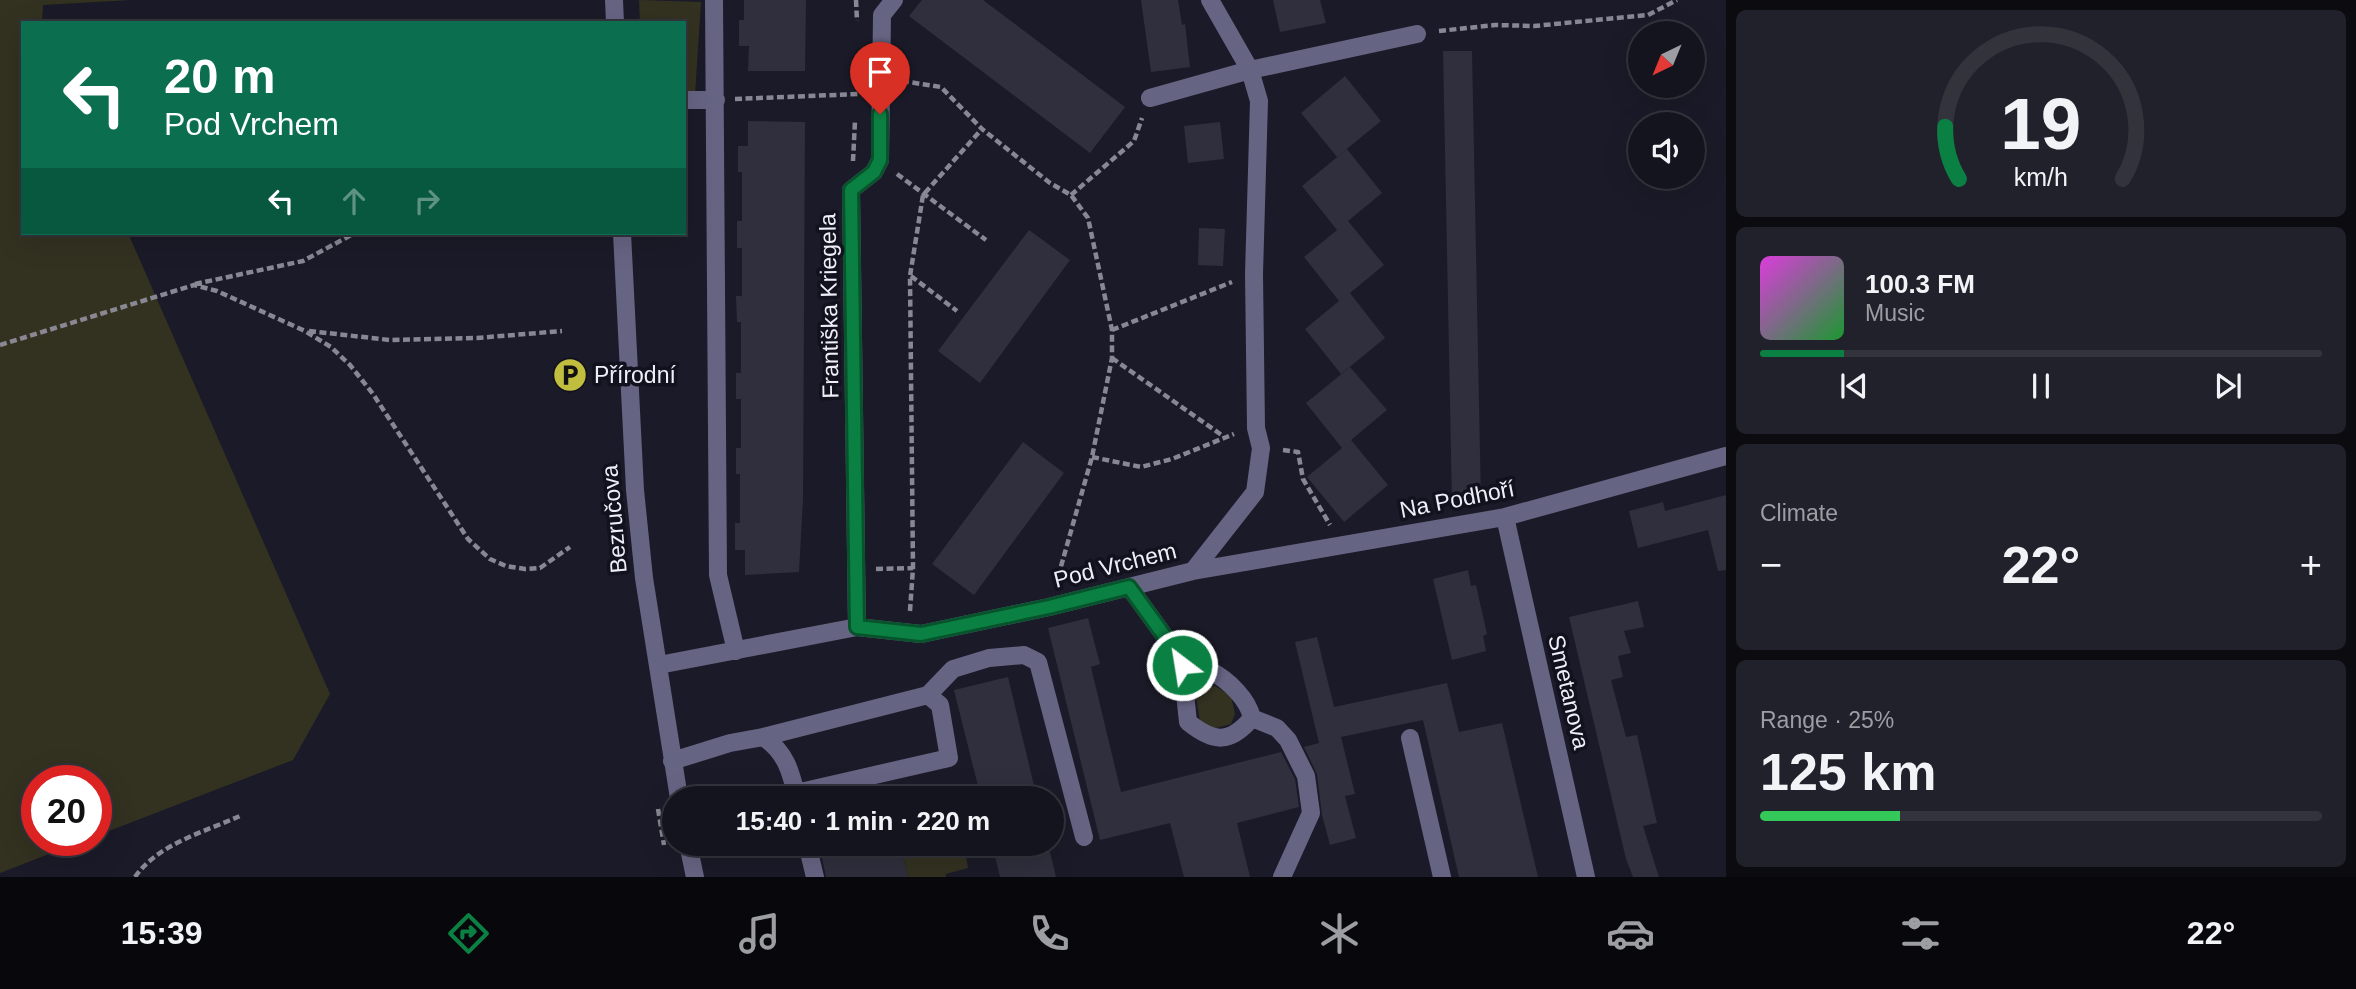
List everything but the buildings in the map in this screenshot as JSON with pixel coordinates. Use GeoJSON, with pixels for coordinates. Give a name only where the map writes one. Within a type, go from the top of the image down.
{"type":"FeatureCollection","features":[{"type":"Feature","properties":{"kind":"street"},"geometry":{"type":"LineString","coordinates":[[614,0],[615,21]]}},
{"type":"Feature","properties":{"kind":"street"},"geometry":{"type":"LineString","coordinates":[[715,0],[718,575],[736,651]]}},
{"type":"Feature","properties":{"kind":"street"},"geometry":{"type":"LineString","coordinates":[[880,160],[882,15],[894,0]]}},
{"type":"Feature","properties":{"kind":"street","name":"Pod Vrchem"},"geometry":{"type":"LineString","coordinates":[[659,665],[857,627],[921,634],[1049,607],[1192,572],[1255,492],[1261,448],[1255,428],[1254,274],[1259,101],[1250,70],[1210,0]]}},
{"type":"Feature","properties":{"kind":"street"},"geometry":{"type":"LineString","coordinates":[[1150,98],[1250,70],[1417,34]]}},
{"type":"Feature","properties":{"kind":"street"},"geometry":{"type":"LineString","coordinates":[[686,100],[716,100]]}},
{"type":"Feature","properties":{"kind":"street","name":"Františka Kriegela"},"geometry":{"type":"LineString","coordinates":[[857,627],[851,190],[874,172],[880,160]]}},
{"type":"Feature","properties":{"kind":"street","name":"Bezručova"},"geometry":{"type":"LineString","coordinates":[[622,235],[635,489],[647,605],[659,665],[676,786]]}},
{"type":"Feature","properties":{"kind":"street","name":"Na Podhoří"},"geometry":{"type":"LineString","coordinates":[[1192,572],[1505,517],[1726,456]]}},
{"type":"Feature","properties":{"kind":"street","name":"Smetanova"},"geometry":{"type":"LineString","coordinates":[[1505,517],[1586,877]]}},
{"type":"Feature","properties":{"kind":"street"},"geometry":{"type":"LineString","coordinates":[[1129,587],[1171,645],[1182,665],[1188,722],[1204,735],[1221,738],[1239,734],[1252,718]]}},
{"type":"Feature","properties":{"kind":"street"},"geometry":{"type":"LineString","coordinates":[[671,761],[730,743],[928,695],[953,669],[989,658],[1024,655],[1038,662],[1084,837]]}},
{"type":"Feature","properties":{"kind":"street"},"geometry":{"type":"LineString","coordinates":[[1182,665],[1209,670],[1229,684],[1249,706],[1252,718]]}},
{"type":"Feature","properties":{"kind":"street"},"geometry":{"type":"LineString","coordinates":[[836,786],[949,758],[940,705],[928,695]]}},
{"type":"Feature","properties":{"kind":"street"},"geometry":{"type":"LineString","coordinates":[[1252,718],[1277,728],[1288,740],[1306,776],[1311,813],[1282,877]]}},
{"type":"Feature","properties":{"kind":"street"},"geometry":{"type":"LineString","coordinates":[[763,737],[777,746],[788,765],[793,786]]}},
{"type":"Feature","properties":{"kind":"street"},"geometry":{"type":"LineString","coordinates":[[1410,738],[1441,877]]}},
{"type":"Feature","properties":{"kind":"street"},"geometry":{"type":"LineString","coordinates":[[691,856],[695,877]]}},
{"type":"Feature","properties":{"kind":"street"},"geometry":{"type":"LineString","coordinates":[[810,856],[815,877]]}},
{"type":"Feature","properties":{"kind":"path"},"geometry":{"type":"LineString","coordinates":[[856,0],[857,27]]}},
{"type":"Feature","properties":{"kind":"path"},"geometry":{"type":"LineString","coordinates":[[1417,34],[1495,25],[1534,26],[1648,15],[1677,0]]}},
{"type":"Feature","properties":{"kind":"path"},"geometry":{"type":"LineString","coordinates":[[857,81],[857,95]]}},
{"type":"Feature","properties":{"kind":"path"},"geometry":{"type":"LineString","coordinates":[[716,100],[857,95],[881,84],[941,87],[982,129],[1049,183],[1071,195],[1088,218],[1112,330],[1112,358],[1092,457],[1054,591],[1066,588]]}},
{"type":"Feature","properties":{"kind":"path"},"geometry":{"type":"LineString","coordinates":[[1071,195],[1134,141],[1150,98]]}},
{"type":"Feature","properties":{"kind":"path"},"geometry":{"type":"LineString","coordinates":[[851,190],[856,108]]}},
{"type":"Feature","properties":{"kind":"path"},"geometry":{"type":"LineString","coordinates":[[911,605],[913,568],[910,276],[923,195],[982,129]]}},
{"type":"Feature","properties":{"kind":"path"},"geometry":{"type":"LineString","coordinates":[[880,160],[986,240]]}},
{"type":"Feature","properties":{"kind":"path"},"geometry":{"type":"LineString","coordinates":[[0,345],[194,285],[303,261],[351,235]]}},
{"type":"Feature","properties":{"kind":"path"},"geometry":{"type":"LineString","coordinates":[[1112,330],[1254,274]]}},
{"type":"Feature","properties":{"kind":"path"},"geometry":{"type":"LineString","coordinates":[[910,276],[957,311]]}},
{"type":"Feature","properties":{"kind":"path"},"geometry":{"type":"LineString","coordinates":[[194,285],[217,291],[304,331],[331,347],[350,365],[373,394],[468,539],[490,559],[506,566],[540,568],[570,547]]}},
{"type":"Feature","properties":{"kind":"path"},"geometry":{"type":"LineString","coordinates":[[304,331],[390,340],[477,338],[562,331]]}},
{"type":"Feature","properties":{"kind":"path"},"geometry":{"type":"LineString","coordinates":[[1092,457],[1141,467],[1172,459],[1224,436],[1112,358]]}},
{"type":"Feature","properties":{"kind":"path"},"geometry":{"type":"LineString","coordinates":[[1261,448],[1298,452],[1303,479],[1343,546]]}},
{"type":"Feature","properties":{"kind":"path"},"geometry":{"type":"LineString","coordinates":[[858,570],[913,568]]}},
{"type":"Feature","properties":{"kind":"path"},"geometry":{"type":"LineString","coordinates":[[135,877],[145,862],[171,846],[240,816]]}},
{"type":"Feature","properties":{"kind":"shaded area"},"geometry":{"type":"Polygon","coordinates":[[[0,0],[131,0],[43,5],[42,21],[21,21],[21,235],[129,235],[330,694],[293,760],[112,830],[112,765],[21,765],[21,856],[44,856],[0,873],[0,0]]]}},
{"type":"Feature","properties":{"kind":"shaded area"},"geometry":{"type":"Polygon","coordinates":[[[639,0],[701,2],[695,95],[686,94],[686,21],[640,21],[639,0]]]}},
{"type":"Feature","properties":{"kind":"shaded area"},"geometry":{"type":"Polygon","coordinates":[[[1215,686],[1231,696],[1235,714],[1231,724],[1212,729],[1200,721],[1196,697],[1201,690],[1215,686]]]}},
{"type":"Feature","properties":{"kind":"shaded area"},"geometry":{"type":"Polygon","coordinates":[[[903,856],[966,856],[968,868],[946,874],[946,877],[908,877],[903,856]]]}},
{"type":"Feature","properties":{"kind":"place","name":"Přírodní"},"geometry":{"type":"Point","coordinates":[570,375]}},
{"type":"Feature","properties":{"kind":"route"},"geometry":{"type":"LineString","coordinates":[[880,114],[880,160],[874,172],[851,190],[857,627],[921,634],[1129,587],[1171,645],[1182,665]]}}]}
